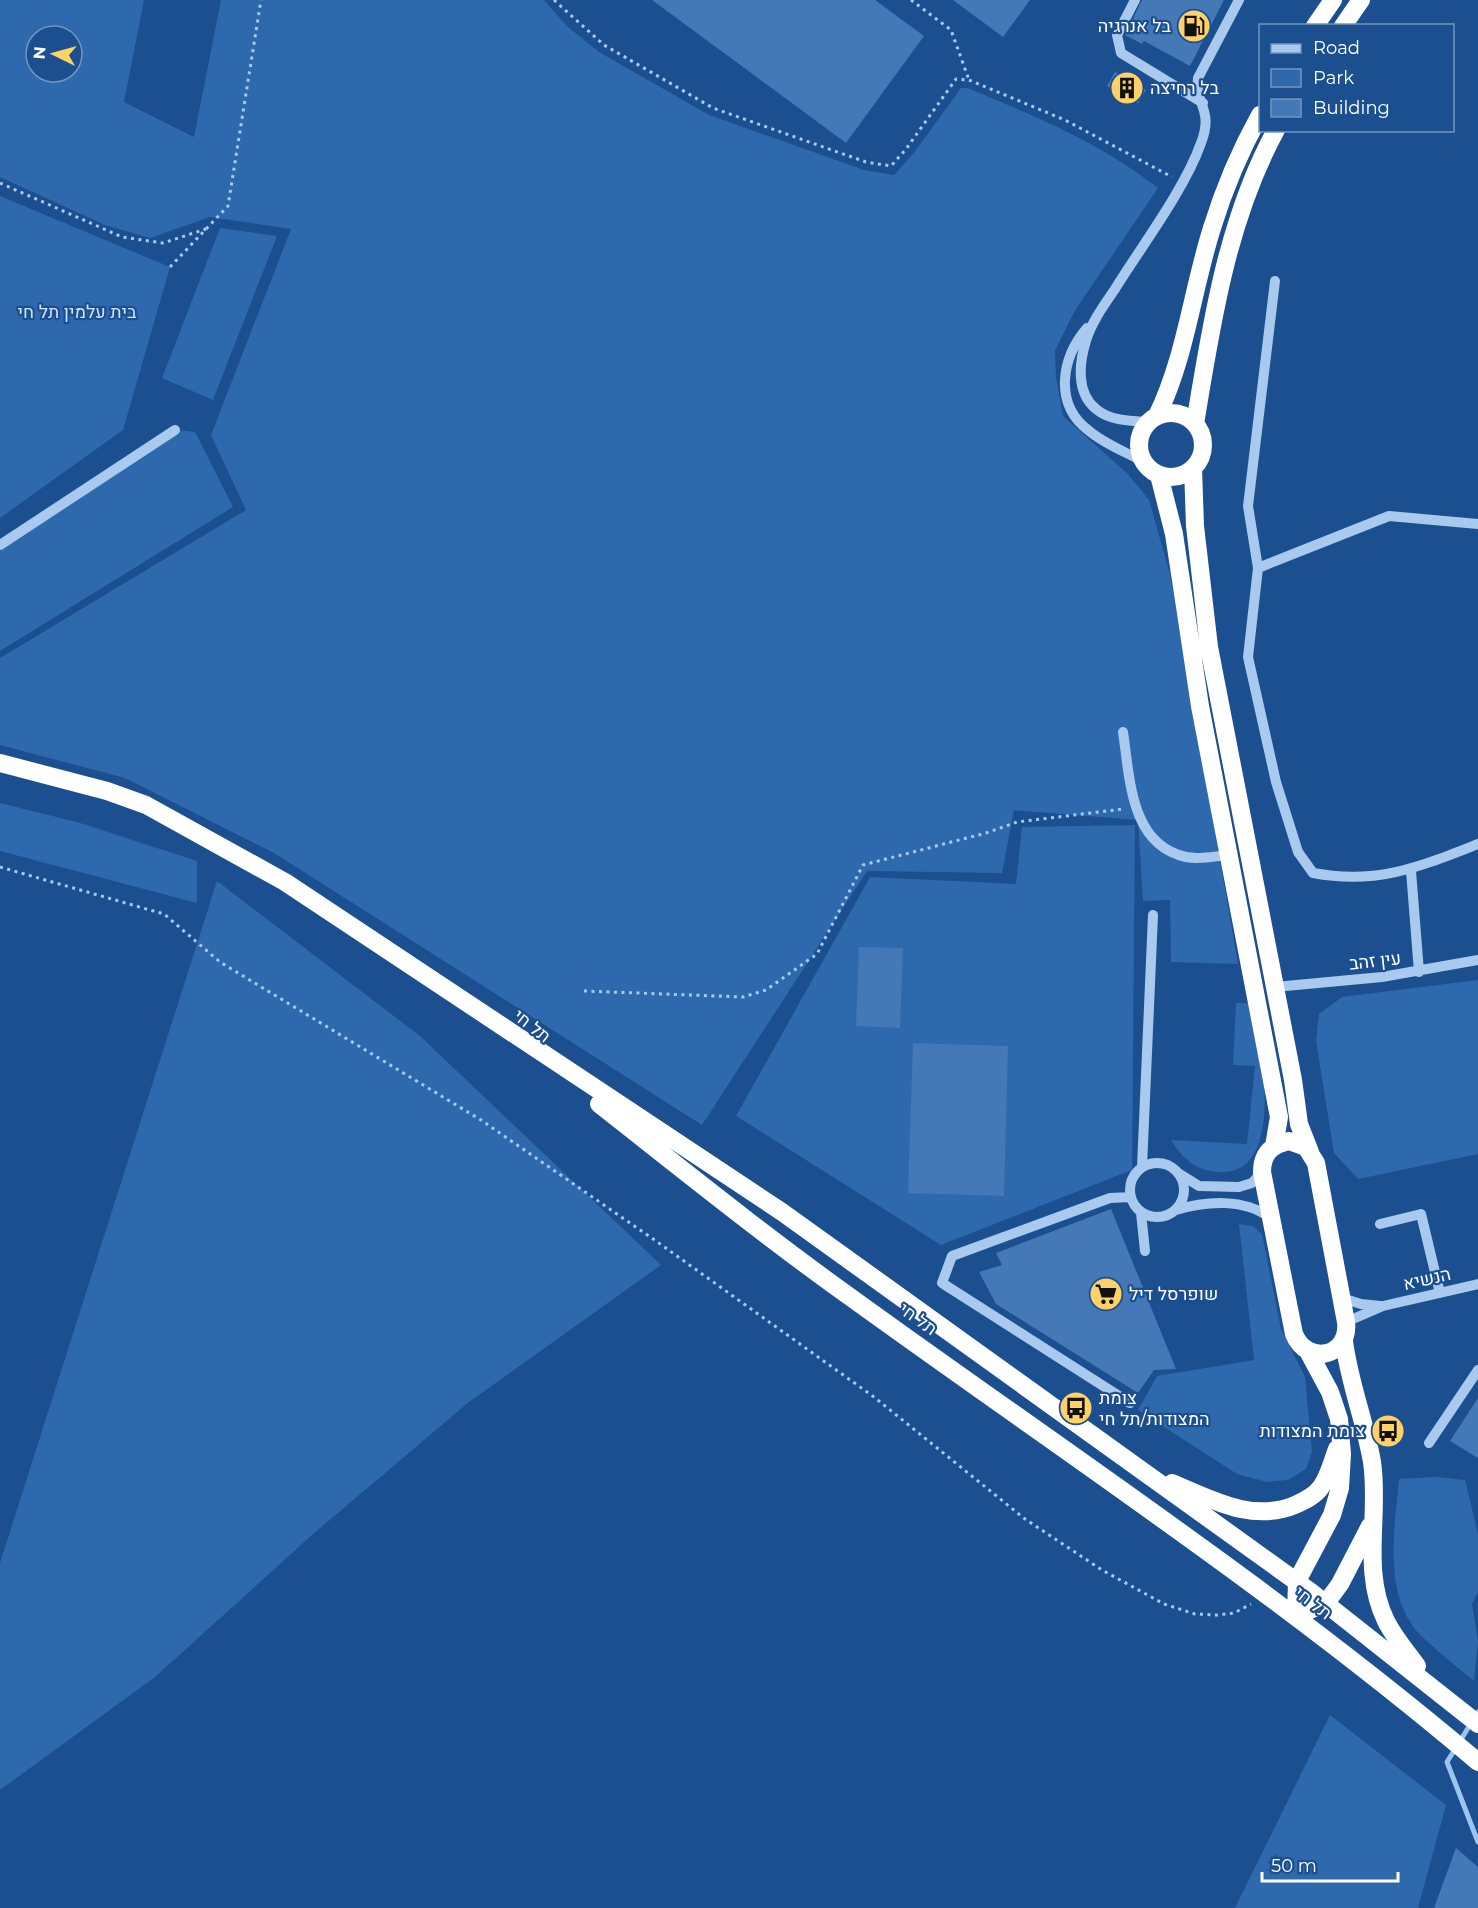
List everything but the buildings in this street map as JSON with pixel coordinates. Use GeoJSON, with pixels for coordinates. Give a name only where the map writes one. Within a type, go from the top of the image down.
{"type":"FeatureCollection","features":[{"type":"Feature","properties":{"kind":"highway"},"geometry":{"type":"LineString","coordinates":[[1316,24],[1333,0]]}},
{"type":"Feature","properties":{"kind":"highway"},"geometry":{"type":"LineString","coordinates":[[1344,24],[1361,0]]}},
{"type":"Feature","properties":{"kind":"highway"},"geometry":{"type":"LineString","coordinates":[[1259,117],[1245,143],[1211,228],[1183,351],[1153,419],[1139,441],[1144,462],[1159,475],[1174,534],[1200,706],[1279,1117],[1274,1146]]}},
{"type":"Feature","properties":{"kind":"highway"},"geometry":{"type":"LineString","coordinates":[[1159,475],[1177,476],[1193,468],[1199,460],[1203,442],[1196,424],[1212,334],[1236,225],[1252,181],[1275,132]]}},
{"type":"Feature","properties":{"kind":"highway"},"geometry":{"type":"LineString","coordinates":[[1153,419],[1178,413],[1196,424]]}},
{"type":"Feature","properties":{"kind":"highway"},"geometry":{"type":"LineString","coordinates":[[1193,468],[1195,526],[1209,647],[1275,987],[1299,1124],[1316,1163],[1342,1298],[1346,1322],[1344,1341],[1347,1368],[1371,1461],[1374,1508],[1373,1571],[1385,1619],[1397,1640],[1430,1684]]}},
{"type":"Feature","properties":{"kind":"highway"},"geometry":{"type":"LineString","coordinates":[[0,763],[107,791],[180,822],[285,882],[496,1024]]}},
{"type":"Feature","properties":{"kind":"highway","name":"תל חי"},"geometry":{"type":"LineString","coordinates":[[496,1024],[782,1212],[1297,1581],[1478,1724]]}},
{"type":"Feature","properties":{"kind":"highway","name":"תל חי"},"geometry":{"type":"LineString","coordinates":[[496,1024],[751,1224],[1296,1616],[1478,1762]]}},
{"type":"Feature","properties":{"kind":"highway"},"geometry":{"type":"LineString","coordinates":[[1310,1152],[1298,1143],[1288,1141],[1274,1146],[1266,1154],[1262,1172],[1294,1334],[1297,1342],[1309,1353],[1330,1392],[1339,1419],[1341,1436],[1340,1488],[1332,1515],[1297,1581],[1296,1616],[1326,1603],[1340,1584],[1368,1532],[1374,1508]]}},
{"type":"Feature","properties":{"kind":"highway"},"geometry":{"type":"LineString","coordinates":[[1309,1353],[1317,1355],[1333,1352],[1344,1341]]}},
{"type":"Feature","properties":{"kind":"highway"},"geometry":{"type":"LineString","coordinates":[[1142,1470],[1234,1508],[1260,1513],[1286,1509],[1305,1501],[1320,1490],[1330,1471],[1341,1436]]}},
{"type":"Feature","properties":{"kind":"street"},"geometry":{"type":"LineString","coordinates":[[1135,0],[1117,34],[1121,53],[1203,104]]}},
{"type":"Feature","properties":{"kind":"street"},"geometry":{"type":"LineString","coordinates":[[1153,419],[1110,417],[1096,409],[1087,399],[1080,365],[1086,339],[1099,314],[1181,183],[1201,146],[1208,124],[1197,90],[1198,78],[1239,0]]}},
{"type":"Feature","properties":{"kind":"street"},"geometry":{"type":"LineString","coordinates":[[1275,281],[1248,506],[1258,568],[1248,657],[1276,782],[1298,852],[1313,873],[1343,879],[1411,871],[1478,844]]}},
{"type":"Feature","properties":{"kind":"street"},"geometry":{"type":"LineString","coordinates":[[1099,314],[1069,353],[1065,369],[1066,393],[1076,419],[1088,431],[1144,462]]}},
{"type":"Feature","properties":{"kind":"street"},"geometry":{"type":"LineString","coordinates":[[0,545],[175,430]]}},
{"type":"Feature","properties":{"kind":"street"},"geometry":{"type":"LineString","coordinates":[[1258,568],[1389,516],[1478,524]]}},
{"type":"Feature","properties":{"kind":"street"},"geometry":{"type":"LineString","coordinates":[[1123,732],[1135,807],[1151,837],[1174,853],[1188,857],[1229,855]]}},
{"type":"Feature","properties":{"kind":"street"},"geometry":{"type":"LineString","coordinates":[[1411,871],[1419,972]]}},
{"type":"Feature","properties":{"kind":"street"},"geometry":{"type":"LineString","coordinates":[[1145,1251],[1141,1213],[1131,1197],[1131,1182],[1142,1167],[1154,915]]}},
{"type":"Feature","properties":{"kind":"street","name":"עין זהב"},"geometry":{"type":"LineString","coordinates":[[1275,987],[1419,972],[1478,960]]}},
{"type":"Feature","properties":{"kind":"street"},"geometry":{"type":"LineString","coordinates":[[1142,1167],[1161,1163],[1199,1186],[1239,1187],[1252,1183],[1262,1172]]}},
{"type":"Feature","properties":{"kind":"street"},"geometry":{"type":"LineString","coordinates":[[1176,1210],[1184,1191],[1178,1173]]}},
{"type":"Feature","properties":{"kind":"street"},"geometry":{"type":"LineString","coordinates":[[1130,1403],[942,1282],[952,1256],[1110,1198],[1131,1197]]}},
{"type":"Feature","properties":{"kind":"street"},"geometry":{"type":"LineString","coordinates":[[1141,1213],[1159,1218],[1194,1204],[1244,1204],[1271,1218]]}},
{"type":"Feature","properties":{"kind":"street"},"geometry":{"type":"LineString","coordinates":[[1380,1224],[1421,1214],[1440,1293]]}},
{"type":"Feature","properties":{"kind":"street","name":"הנשיא"},"geometry":{"type":"LineString","coordinates":[[1346,1322],[1383,1306],[1478,1284]]}},
{"type":"Feature","properties":{"kind":"street","name":"הנשיא"},"geometry":{"type":"LineString","coordinates":[[1342,1298],[1361,1304],[1383,1306]]}},
{"type":"Feature","properties":{"kind":"street"},"geometry":{"type":"LineString","coordinates":[[1429,1443],[1478,1370]]}},
{"type":"Feature","properties":{"kind":"path"},"geometry":{"type":"LineString","coordinates":[[170,267],[228,206],[261,0]]}},
{"type":"Feature","properties":{"kind":"path"},"geometry":{"type":"LineString","coordinates":[[554,0],[604,45],[713,108],[866,162],[891,166],[956,80],[969,80],[1065,120],[1181,183]]}},
{"type":"Feature","properties":{"kind":"path"},"geometry":{"type":"LineString","coordinates":[[911,0],[951,30],[969,80]]}},
{"type":"Feature","properties":{"kind":"path"},"geometry":{"type":"LineString","coordinates":[[0,183],[122,237],[163,243],[207,229]]}},
{"type":"Feature","properties":{"kind":"path"},"geometry":{"type":"LineString","coordinates":[[584,991],[743,997],[766,990],[817,954],[863,865],[986,833],[1017,822],[1135,807]]}},
{"type":"Feature","properties":{"kind":"path"},"geometry":{"type":"LineString","coordinates":[[0,867],[164,914],[220,962],[481,1120],[656,1241],[874,1397],[1025,1519],[1102,1570],[1164,1604],[1195,1614],[1217,1616],[1234,1613],[1249,1606],[1265,1594]]}},
{"type":"Feature","properties":{"kind":"green space"},"geometry":{"type":"Polygon","coordinates":[[[0,0],[144,0],[124,102],[194,137],[221,0],[544,0],[568,27],[599,52],[709,115],[864,170],[894,175],[913,154],[961,88],[968,88],[1066,131],[1135,171],[1158,188],[1074,312],[1055,351],[1056,377],[1063,416],[1128,474],[1149,500],[1170,574],[1238,964],[1171,962],[1170,900],[1143,901],[1138,820],[1014,810],[1002,873],[867,871],[702,1125],[274,853],[125,778],[0,745],[0,658],[246,510],[211,435],[291,229],[210,217],[150,238],[105,225],[0,177],[0,0]]]}},
{"type":"Feature","properties":{"kind":"green space","name":"בית עלמין תל חי"},"geometry":{"type":"Polygon","coordinates":[[[0,196],[170,267],[123,430],[0,518],[0,196]]]}},
{"type":"Feature","properties":{"kind":"green space"},"geometry":{"type":"Polygon","coordinates":[[[220,228],[277,236],[213,400],[162,378],[220,228]]]}},
{"type":"Feature","properties":{"kind":"green space"},"geometry":{"type":"Polygon","coordinates":[[[175,430],[195,432],[233,507],[0,651],[0,545],[175,430]]]}},
{"type":"Feature","properties":{"kind":"green space"},"geometry":{"type":"Polygon","coordinates":[[[0,803],[77,822],[197,861],[197,903],[0,851],[0,803]]]}},
{"type":"Feature","properties":{"kind":"green space"},"geometry":{"type":"Polygon","coordinates":[[[1135,825],[1132,1170],[941,1245],[736,1116],[870,877],[1016,884],[1022,827],[1135,825]]]}},
{"type":"Feature","properties":{"kind":"green space"},"geometry":{"type":"Polygon","coordinates":[[[217,881],[420,1036],[661,1265],[469,1402],[312,1535],[155,1677],[0,1790],[0,1563],[217,881]]]}},
{"type":"Feature","properties":{"kind":"green space"},"geometry":{"type":"Polygon","coordinates":[[[1478,980],[1478,1154],[1358,1179],[1334,1153],[1316,1041],[1319,1014],[1342,997],[1478,980]]]}},
{"type":"Feature","properties":{"kind":"green space"},"geometry":{"type":"Polygon","coordinates":[[[1236,1003],[1253,1003],[1264,1076],[1265,1105],[1262,1132],[1254,1154],[1239,1168],[1209,1171],[1190,1162],[1171,1140],[1247,1144],[1255,1066],[1233,1065],[1236,1003]]]}},
{"type":"Feature","properties":{"kind":"green space"},"geometry":{"type":"Polygon","coordinates":[[[1239,1224],[1253,1226],[1262,1234],[1281,1329],[1305,1377],[1312,1452],[1306,1469],[1288,1480],[1267,1482],[1237,1474],[1138,1410],[1157,1376],[1254,1360],[1239,1224]]]}},
{"type":"Feature","properties":{"kind":"green space"},"geometry":{"type":"Polygon","coordinates":[[[1437,1477],[1465,1480],[1478,1534],[1478,1592],[1472,1604],[1478,1641],[1474,1681],[1417,1631],[1403,1609],[1398,1591],[1394,1535],[1399,1479],[1437,1477]]]}},
{"type":"Feature","properties":{"kind":"green space"},"geometry":{"type":"Polygon","coordinates":[[[1330,1715],[1446,1805],[1418,1908],[1235,1908],[1330,1715]]]}},
{"type":"Feature","properties":{"kind":"waterway"},"geometry":{"type":"LineString","coordinates":[[1478,1712],[1447,1762],[1478,1842]]}},
{"type":"Feature","properties":{"kind":"place","name":"בל אנרגיה"},"geometry":{"type":"Point","coordinates":[1194,26]}},
{"type":"Feature","properties":{"kind":"place","name":"בל רחיצה"},"geometry":{"type":"Point","coordinates":[1127,88]}},
{"type":"Feature","properties":{"kind":"place","name":"שופרסל דיל"},"geometry":{"type":"Point","coordinates":[1106,1294]}},
{"type":"Feature","properties":{"kind":"place","name":"צומת המצודות/תל חי"},"geometry":{"type":"Point","coordinates":[1076,1408]}},
{"type":"Feature","properties":{"kind":"place","name":"צומת המצודות"},"geometry":{"type":"Point","coordinates":[1388,1431]}}]}
